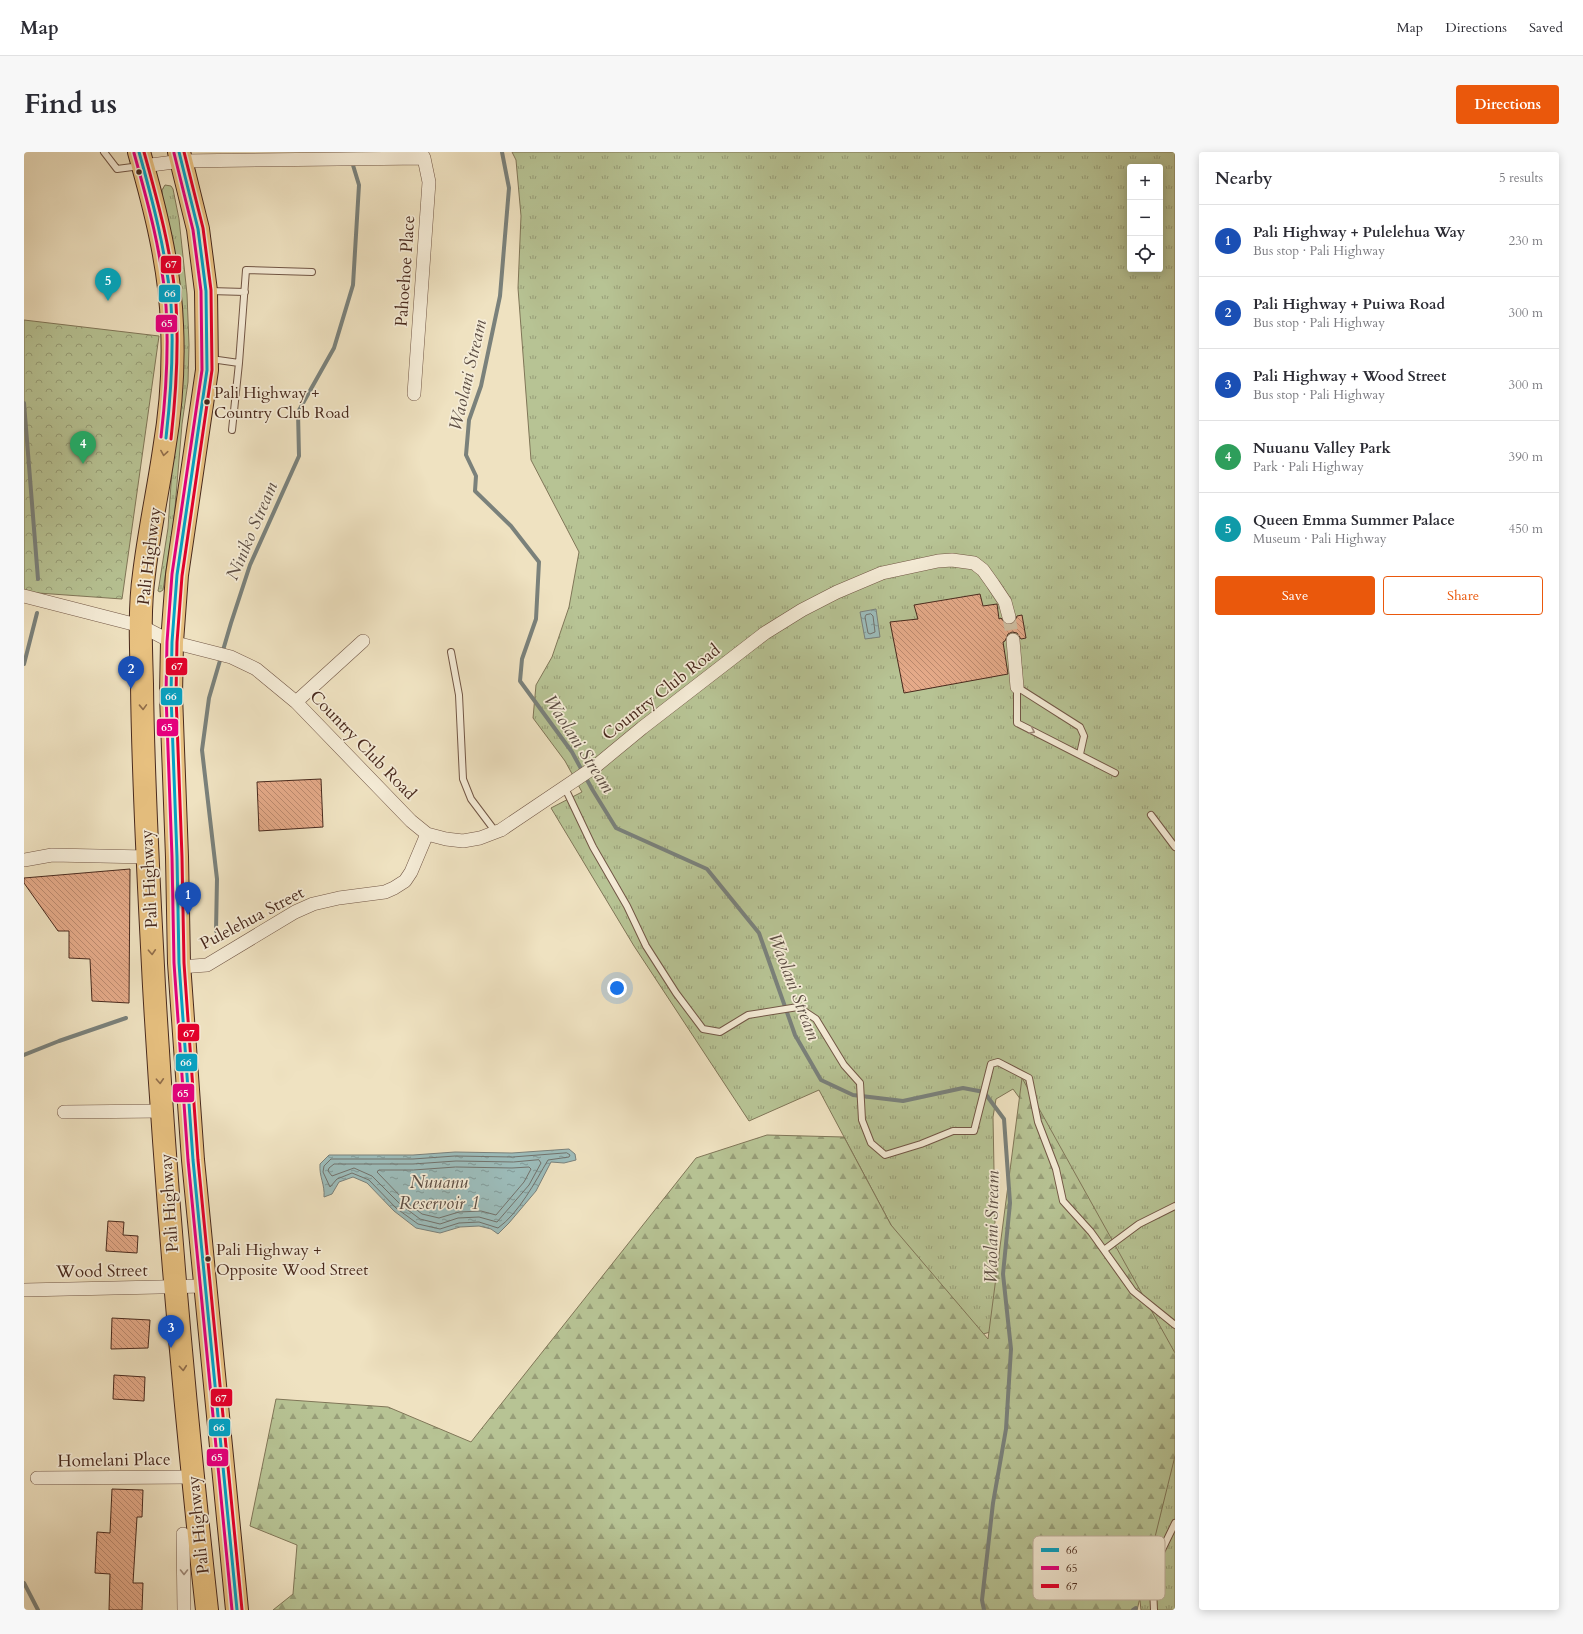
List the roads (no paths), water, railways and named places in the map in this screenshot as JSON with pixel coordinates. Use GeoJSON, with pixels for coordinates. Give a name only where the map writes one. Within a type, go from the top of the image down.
{"type":"FeatureCollection","features":[{"type":"Feature","properties":{"kind":"highway","name":"Pali Highway"},"geometry":{"type":"LineString","coordinates":[[180,157],[198,229],[206,291],[207,370],[177,575],[172,642],[171,695],[178,857],[179,965],[204,1286],[237,1610]]}},
{"type":"Feature","properties":{"kind":"highway","name":"Pali Highway"},"geometry":{"type":"LineString","coordinates":[[141,159],[160,236],[168,283],[172,326],[171,394],[165,446],[144,577],[141,626],[147,857],[162,1111],[175,1288],[192,1477],[207,1610]]}},
{"type":"Feature","properties":{"kind":"highway"},"geometry":{"type":"LineString","coordinates":[[147,857],[161,845],[166,832],[165,780],[174,767]]}},
{"type":"Feature","properties":{"kind":"highway"},"geometry":{"type":"LineString","coordinates":[[147,857],[160,860],[166,868],[170,954],[179,965]]}},
{"type":"Feature","properties":{"kind":"highway"},"geometry":{"type":"LineString","coordinates":[[183,1534],[183,1520],[192,1477]]}},
{"type":"Feature","properties":{"kind":"street"},"geometry":{"type":"LineString","coordinates":[[141,159],[180,157],[325,160],[423,155]]}},
{"type":"Feature","properties":{"kind":"street","name":"Pahoehoe Place"},"geometry":{"type":"LineString","coordinates":[[414,394],[429,182],[423,155]]}},
{"type":"Feature","properties":{"kind":"street","name":"Country Club Road"},"geometry":{"type":"LineString","coordinates":[[24,595],[141,626],[172,642],[231,657],[256,669],[296,702],[411,821],[427,834],[462,841],[480,838],[495,831],[501,830],[569,785],[596,766],[642,728],[766,633],[802,610],[837,592],[882,573],[938,561],[952,560],[974,563],[983,570],[1000,593],[1005,602],[1009,617]]}},
{"type":"Feature","properties":{"kind":"street"},"geometry":{"type":"LineString","coordinates":[[1013,640],[1017,687]]}},
{"type":"Feature","properties":{"kind":"street"},"geometry":{"type":"LineString","coordinates":[[296,702],[363,641]]}},
{"type":"Feature","properties":{"kind":"street","name":"Pulelehua Street"},"geometry":{"type":"LineString","coordinates":[[179,965],[207,965],[295,912],[313,904],[339,898],[385,892],[394,888],[405,881],[411,872],[427,834]]}},
{"type":"Feature","properties":{"kind":"street"},"geometry":{"type":"LineString","coordinates":[[24,860],[52,855],[147,857]]}},
{"type":"Feature","properties":{"kind":"street"},"geometry":{"type":"LineString","coordinates":[[64,1112],[162,1111]]}},
{"type":"Feature","properties":{"kind":"street","name":"Wood Street"},"geometry":{"type":"LineString","coordinates":[[24,1290],[175,1288],[204,1286]]}},
{"type":"Feature","properties":{"kind":"street","name":"Homelani Place"},"geometry":{"type":"LineString","coordinates":[[37,1478],[192,1477]]}},
{"type":"Feature","properties":{"kind":"street"},"geometry":{"type":"LineString","coordinates":[[183,1534],[184,1610]]}},
{"type":"Feature","properties":{"kind":"lane"},"geometry":{"type":"LineString","coordinates":[[104,152],[117,169],[141,159]]}},
{"type":"Feature","properties":{"kind":"lane"},"geometry":{"type":"LineString","coordinates":[[232,430],[246,270],[312,272]]}},
{"type":"Feature","properties":{"kind":"lane"},"geometry":{"type":"LineString","coordinates":[[206,291],[245,292]]}},
{"type":"Feature","properties":{"kind":"lane"},"geometry":{"type":"LineString","coordinates":[[207,359],[239,363]]}},
{"type":"Feature","properties":{"kind":"lane"},"geometry":{"type":"LineString","coordinates":[[452,652],[459,695],[463,779],[472,799],[495,831]]}},
{"type":"Feature","properties":{"kind":"lane"},"geometry":{"type":"LineString","coordinates":[[1017,687],[1080,727],[1084,736],[1080,754]]}},
{"type":"Feature","properties":{"kind":"lane"},"geometry":{"type":"LineString","coordinates":[[1017,687],[1017,723],[1116,773]]}},
{"type":"Feature","properties":{"kind":"lane"},"geometry":{"type":"LineString","coordinates":[[569,785],[593,847],[627,906],[646,946],[676,993],[703,1030],[720,1032],[748,1015],[798,1006],[816,1019],[844,1065],[860,1083],[862,1120],[871,1143],[885,1155],[921,1144],[953,1130],[974,1131],[991,1064],[998,1062],[1029,1078],[1038,1122],[1056,1169],[1062,1201],[1091,1232],[1133,1291],[1175,1325]]}},
{"type":"Feature","properties":{"kind":"lane"},"geometry":{"type":"LineString","coordinates":[[1151,814],[1175,846]]}},
{"type":"Feature","properties":{"kind":"lane"},"geometry":{"type":"LineString","coordinates":[[1104,1250],[1139,1224],[1175,1206]]}},
{"type":"Feature","properties":{"kind":"lane"},"geometry":{"type":"LineString","coordinates":[[1165,1544],[1175,1523]]}},
{"type":"Feature","properties":{"kind":"lane"},"geometry":{"type":"LineString","coordinates":[[1154,1600],[1154,1610]]}},
{"type":"Feature","properties":{"kind":"water"},"geometry":{"type":"Polygon","coordinates":[[[876,609],[880,637],[865,639],[860,612],[876,609]]]}},
{"type":"Feature","properties":{"kind":"water","name":"Nuuanu Reservoir 1"},"geometry":{"type":"Polygon","coordinates":[[[569,1149],[575,1154],[576,1160],[564,1163],[551,1162],[536,1191],[498,1234],[491,1229],[479,1226],[460,1227],[440,1233],[416,1228],[394,1211],[367,1183],[353,1177],[339,1182],[332,1194],[324,1197],[324,1188],[320,1173],[320,1164],[329,1155],[413,1155],[455,1152],[512,1153],[569,1149]]]}},
{"type":"Feature","properties":{"kind":"waterway","name":"Niniko Stream"},"geometry":{"type":"LineString","coordinates":[[216,931],[217,879],[202,750],[209,698],[250,565],[299,456],[298,412],[334,348],[353,285],[359,185],[349,152]]}},
{"type":"Feature","properties":{"kind":"waterway","name":"Waolani Stream"},"geometry":{"type":"LineString","coordinates":[[502,152],[509,188],[500,296],[481,386],[469,420],[466,455],[476,476],[475,491],[511,526],[539,562],[536,619],[522,659],[520,681],[572,752],[592,789],[616,828],[707,869],[759,933],[795,1035],[821,1080],[853,1095],[903,1101],[963,1088],[984,1092],[1004,1119],[1010,1203],[1003,1274],[1011,1349],[1006,1429],[993,1503],[982,1600],[984,1610]]}},
{"type":"Feature","properties":{"kind":"waterway"},"geometry":{"type":"LineString","coordinates":[[24,403],[38,579]]}},
{"type":"Feature","properties":{"kind":"waterway"},"geometry":{"type":"LineString","coordinates":[[24,664],[37,613]]}},
{"type":"Feature","properties":{"kind":"waterway","name":"Niniko Stream"},"geometry":{"type":"LineString","coordinates":[[24,1055],[59,1041],[126,1018]]}},
{"type":"Feature","properties":{"kind":"waterway","name":"Niniko Stream"},"geometry":{"type":"LineString","coordinates":[[24,1583],[38,1610]]}},
{"type":"Feature","properties":{"kind":"waterway","name":"Waolani Stream"},"geometry":{"type":"LineString","coordinates":[[1133,1610],[1136,1608],[1135,1610]]}},
{"type":"Feature","properties":{"kind":"tunnel"},"geometry":{"type":"LineString","coordinates":[[1009,617],[1013,640]]}},
{"type":"Feature","properties":{"kind":"place","name":"Queen Emma Summer Palace"},"geometry":{"type":"Point","coordinates":[108,301]}},
{"type":"Feature","properties":{"kind":"place","name":"Pali Highway + Country Club Road"},"geometry":{"type":"Point","coordinates":[207,402]}},
{"type":"Feature","properties":{"kind":"place","name":"Nuuanu Valley Park"},"geometry":{"type":"Point","coordinates":[83,464]}},
{"type":"Feature","properties":{"kind":"place","name":"Pali Highway + Puiwa Road"},"geometry":{"type":"Point","coordinates":[131,689]}},
{"type":"Feature","properties":{"kind":"place","name":"Pali Highway + Pulelehua Way"},"geometry":{"type":"Point","coordinates":[188,915]}},
{"type":"Feature","properties":{"kind":"place","name":"Pali Highway + Opposite Wood Street"},"geometry":{"type":"Point","coordinates":[208,1259]}},
{"type":"Feature","properties":{"kind":"place","name":"Pali Highway + Wood Street"},"geometry":{"type":"Point","coordinates":[171,1348]}}]}
